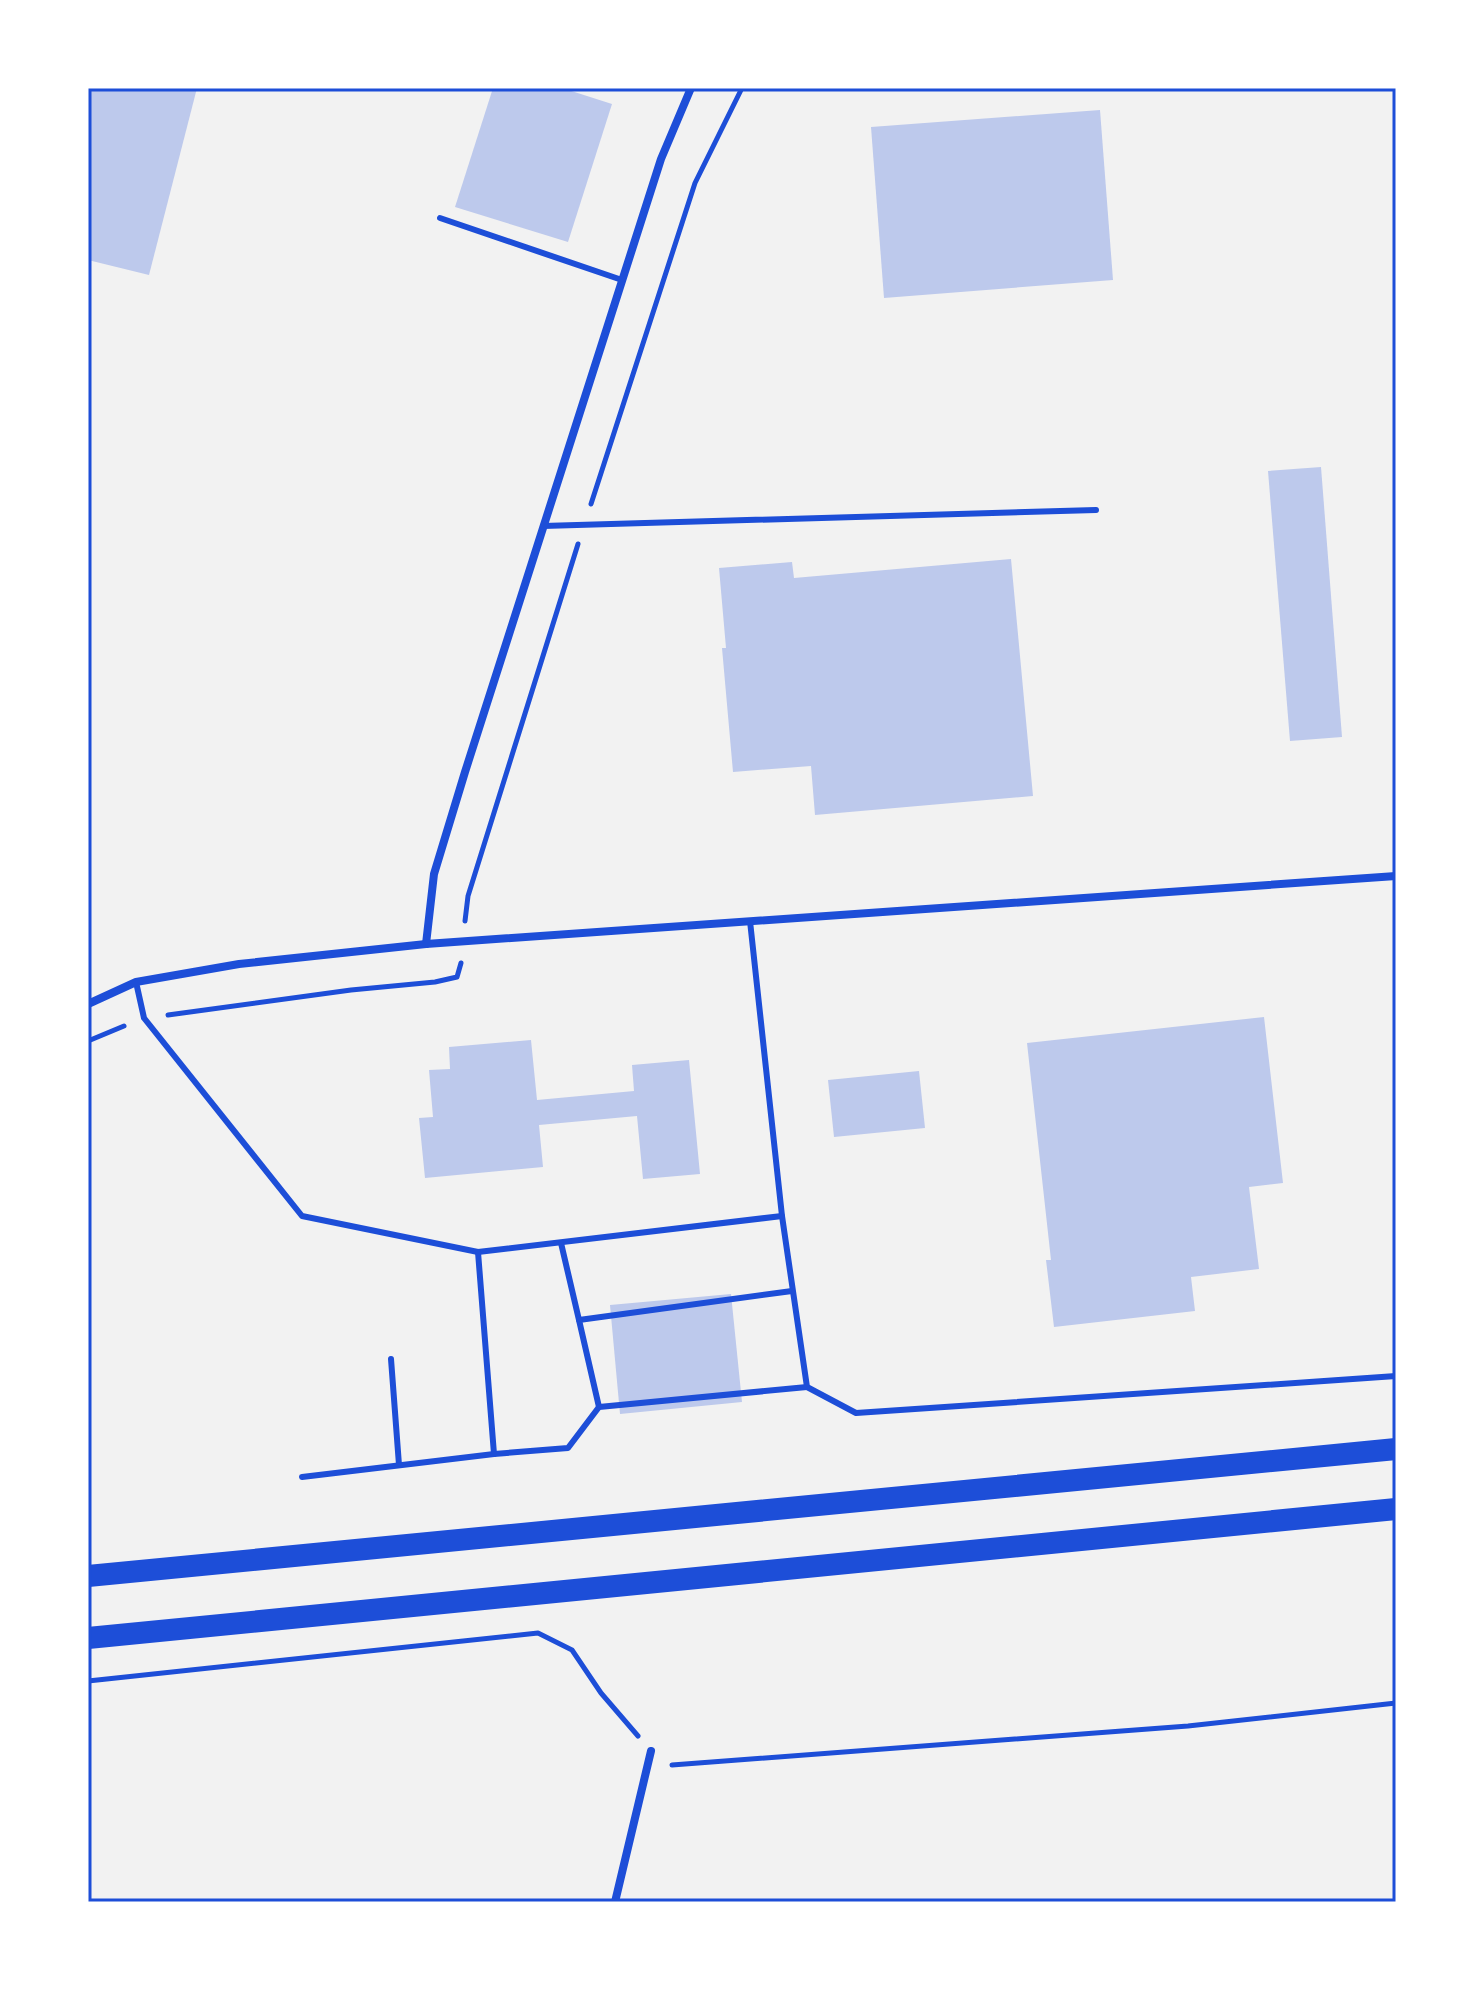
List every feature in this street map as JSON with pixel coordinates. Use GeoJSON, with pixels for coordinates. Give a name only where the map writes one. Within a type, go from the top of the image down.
{"type":"FeatureCollection","features":[{"type":"Feature","properties":{"kind":"highway"},"geometry":{"type":"LineString","coordinates":[[88,1576],[1396,1449]]}},
{"type":"Feature","properties":{"kind":"highway"},"geometry":{"type":"LineString","coordinates":[[88,1638],[1396,1509]]}},
{"type":"Feature","properties":{"kind":"street"},"geometry":{"type":"LineString","coordinates":[[426,944],[434,874],[661,159],[691,88]]}},
{"type":"Feature","properties":{"kind":"street"},"geometry":{"type":"LineString","coordinates":[[88,1004],[136,982],[239,964],[426,944],[1396,876]]}},
{"type":"Feature","properties":{"kind":"street"},"geometry":{"type":"LineString","coordinates":[[615,1902],[651,1751]]}},
{"type":"Feature","properties":{"kind":"lane"},"geometry":{"type":"LineString","coordinates":[[440,218],[622,280]]}},
{"type":"Feature","properties":{"kind":"lane"},"geometry":{"type":"LineString","coordinates":[[543,526],[1096,510]]}},
{"type":"Feature","properties":{"kind":"lane"},"geometry":{"type":"LineString","coordinates":[[750,921],[782,1216],[807,1387]]}},
{"type":"Feature","properties":{"kind":"lane"},"geometry":{"type":"LineString","coordinates":[[136,982],[144,1018],[302,1216],[478,1252],[782,1216]]}},
{"type":"Feature","properties":{"kind":"lane"},"geometry":{"type":"LineString","coordinates":[[561,1243],[599,1407]]}},
{"type":"Feature","properties":{"kind":"lane"},"geometry":{"type":"LineString","coordinates":[[478,1252],[494,1454]]}},
{"type":"Feature","properties":{"kind":"lane"},"geometry":{"type":"LineString","coordinates":[[579,1320],[792,1291]]}},
{"type":"Feature","properties":{"kind":"lane"},"geometry":{"type":"LineString","coordinates":[[391,1359],[399,1465]]}},
{"type":"Feature","properties":{"kind":"lane"},"geometry":{"type":"LineString","coordinates":[[302,1477],[568,1448],[599,1407],[807,1387],[856,1413],[1396,1376]]}},
{"type":"Feature","properties":{"kind":"path"},"geometry":{"type":"LineString","coordinates":[[472,887],[583,526],[695,183],[742,88]]}},
{"type":"Feature","properties":{"kind":"path"},"geometry":{"type":"LineString","coordinates":[[88,1041],[144,1018],[435,982]]}},
{"type":"Feature","properties":{"kind":"path"},"geometry":{"type":"LineString","coordinates":[[88,1681],[538,1633],[572,1650],[601,1693],[651,1751],[668,1765],[1188,1726],[1396,1703]]}},
{"type":"Feature","properties":{"kind":"building"},"geometry":{"type":"Polygon","coordinates":[[[88,88],[197,88],[149,275],[88,260],[88,88]]]}},
{"type":"Feature","properties":{"kind":"building"},"geometry":{"type":"Polygon","coordinates":[[[493,88],[562,88],[612,104],[568,242],[455,207],[493,88]]]}},
{"type":"Feature","properties":{"kind":"building"},"geometry":{"type":"Polygon","coordinates":[[[1100,110],[1113,280],[884,298],[871,127],[1100,110]]]}},
{"type":"Feature","properties":{"kind":"building"},"geometry":{"type":"Polygon","coordinates":[[[1321,467],[1342,737],[1290,741],[1268,471],[1321,467]]]}},
{"type":"Feature","properties":{"kind":"building"},"geometry":{"type":"Polygon","coordinates":[[[1011,559],[1033,796],[815,815],[811,766],[733,772],[722,648],[726,648],[719,568],[792,562],[794,578],[1011,559]]]}},
{"type":"Feature","properties":{"kind":"building"},"geometry":{"type":"Polygon","coordinates":[[[1264,1017],[1283,1183],[1249,1187],[1259,1269],[1191,1277],[1195,1311],[1054,1327],[1046,1260],[1051,1260],[1027,1043],[1264,1017]]]}},
{"type":"Feature","properties":{"kind":"building"},"geometry":{"type":"Polygon","coordinates":[[[531,1040],[537,1100],[634,1091],[632,1065],[689,1060],[700,1174],[643,1179],[637,1116],[539,1125],[543,1167],[425,1178],[419,1118],[433,1117],[429,1070],[450,1069],[449,1047],[531,1040]]]}},
{"type":"Feature","properties":{"kind":"building"},"geometry":{"type":"Polygon","coordinates":[[[919,1071],[925,1128],[834,1137],[828,1080],[919,1071]]]}},
{"type":"Feature","properties":{"kind":"building"},"geometry":{"type":"Polygon","coordinates":[[[731,1294],[742,1402],[620,1414],[610,1305],[731,1294]]]}}]}
